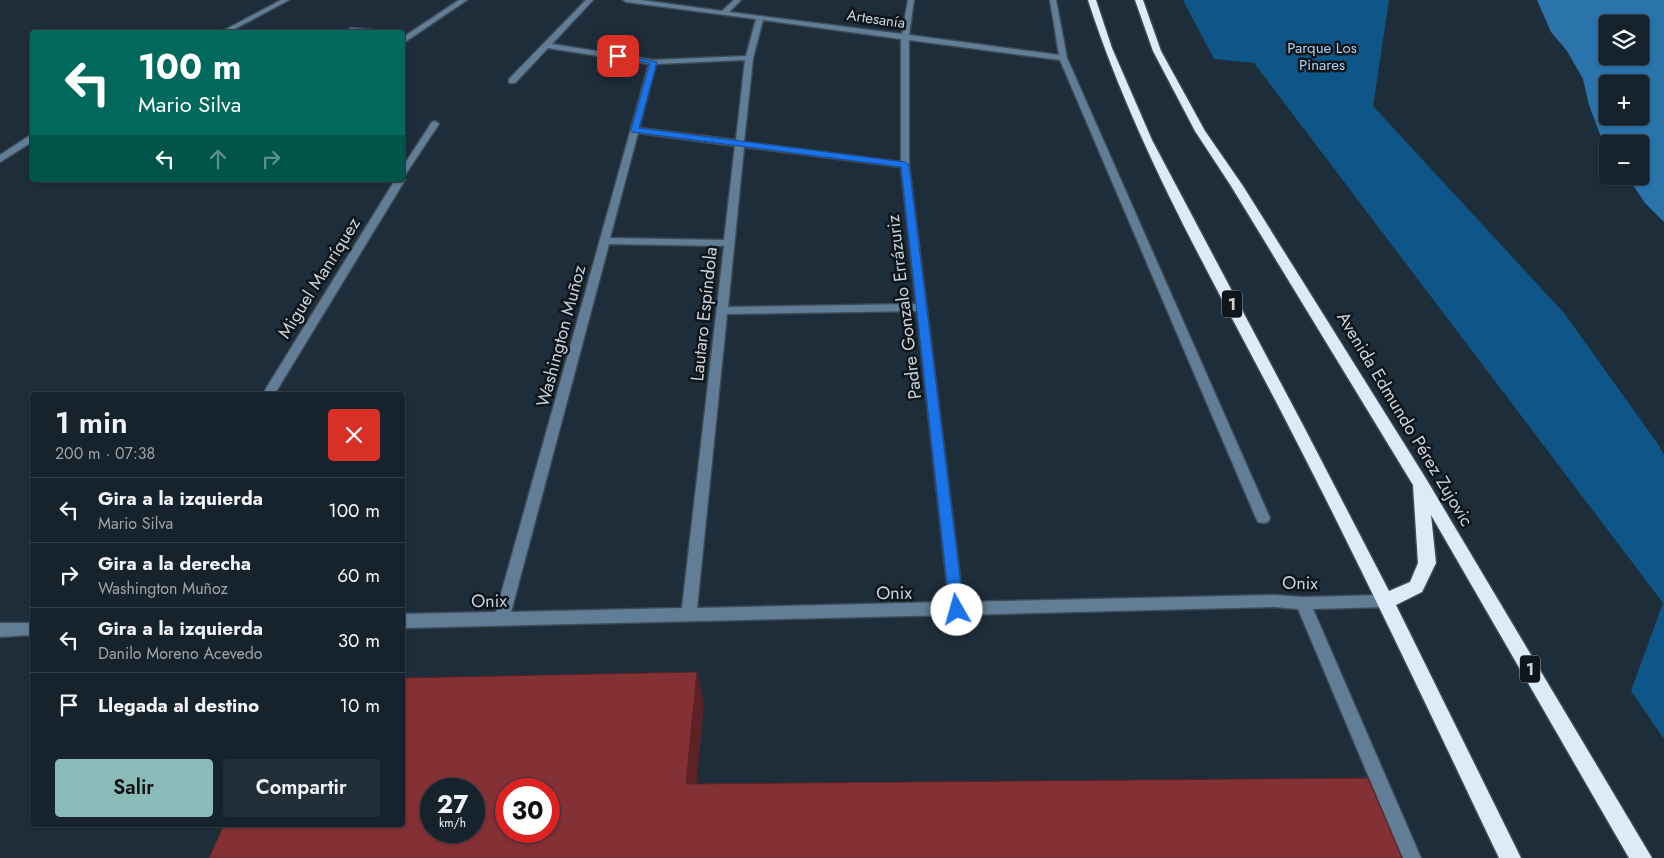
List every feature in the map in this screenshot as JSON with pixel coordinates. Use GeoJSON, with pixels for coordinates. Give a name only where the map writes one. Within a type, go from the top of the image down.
{"type":"FeatureCollection","features":[{"type":"Feature","properties":{"kind":"highway","name":"1"},"geometry":{"type":"LineString","coordinates":[[1092,0],[1132,109],[1170,188],[1265,364],[1386,601],[1510,858]]}},
{"type":"Feature","properties":{"kind":"highway","name":"Avenida Edmundo Pérez Zujovic"},"geometry":{"type":"LineString","coordinates":[[1140,0],[1157,51],[1200,131],[1237,186],[1419,481],[1641,858]]}},
{"type":"Feature","properties":{"kind":"highway"},"geometry":{"type":"LineString","coordinates":[[1386,601],[1416,587],[1427,563],[1419,481]]}},
{"type":"Feature","properties":{"kind":"street"},"geometry":{"type":"LineString","coordinates":[[229,30],[286,0]]}},
{"type":"Feature","properties":{"kind":"street"},"geometry":{"type":"LineString","coordinates":[[405,38],[464,0]]}},
{"type":"Feature","properties":{"kind":"street"},"geometry":{"type":"LineString","coordinates":[[512,80],[590,0]]}},
{"type":"Feature","properties":{"kind":"street","name":"Artesanía"},"geometry":{"type":"LineString","coordinates":[[626,0],[1063,58]]}},
{"type":"Feature","properties":{"kind":"street"},"geometry":{"type":"LineString","coordinates":[[724,13],[738,0]]}},
{"type":"Feature","properties":{"kind":"street","name":"Padre Gonzalo Errázuriz"},"geometry":{"type":"LineString","coordinates":[[911,0],[905,37],[905,165],[957,610]]}},
{"type":"Feature","properties":{"kind":"street"},"geometry":{"type":"LineString","coordinates":[[1053,0],[1063,58],[1263,518]]}},
{"type":"Feature","properties":{"kind":"street","name":"Lautaro Espíndola"},"geometry":{"type":"LineString","coordinates":[[689,615],[749,58],[760,18]]}},
{"type":"Feature","properties":{"kind":"street"},"geometry":{"type":"LineString","coordinates":[[546,45],[653,62],[749,58]]}},
{"type":"Feature","properties":{"kind":"street","name":"Washington Muñoz"},"geometry":{"type":"LineString","coordinates":[[502,619],[653,62]]}},
{"type":"Feature","properties":{"kind":"street"},"geometry":{"type":"LineString","coordinates":[[405,171],[434,124]]}},
{"type":"Feature","properties":{"kind":"street"},"geometry":{"type":"LineString","coordinates":[[635,130],[905,165]]}},
{"type":"Feature","properties":{"kind":"street"},"geometry":{"type":"LineString","coordinates":[[0,159],[30,139]]}},
{"type":"Feature","properties":{"kind":"street","name":"Miguel Manríquez"},"geometry":{"type":"LineString","coordinates":[[270,392],[399,182]]}},
{"type":"Feature","properties":{"kind":"street"},"geometry":{"type":"LineString","coordinates":[[605,242],[730,244]]}},
{"type":"Feature","properties":{"kind":"street"},"geometry":{"type":"LineString","coordinates":[[722,311],[922,307]]}},
{"type":"Feature","properties":{"kind":"street","name":"Onix"},"geometry":{"type":"LineString","coordinates":[[405,621],[957,610],[1274,601],[1303,603],[1386,601]]}},
{"type":"Feature","properties":{"kind":"street"},"geometry":{"type":"LineString","coordinates":[[1303,603],[1412,858]]}},
{"type":"Feature","properties":{"kind":"street"},"geometry":{"type":"LineString","coordinates":[[0,630],[30,629]]}},
{"type":"Feature","properties":{"kind":"green space","name":"Parque Los Pinares"},"geometry":{"type":"Polygon","coordinates":[[[1183,0],[1389,0],[1373,106],[1564,313],[1664,455],[1664,739],[1631,691],[1663,603],[1254,63],[1214,59],[1183,0]]]}},
{"type":"Feature","properties":{"kind":"shaded area"},"geometry":{"type":"Polygon","coordinates":[[[1537,0],[1664,0],[1664,222],[1645,203],[1633,185],[1649,185],[1649,135],[1600,135],[1589,105],[1583,79],[1567,51],[1551,32],[1537,0]]]}},
{"type":"Feature","properties":{"kind":"building"},"geometry":{"type":"Polygon","coordinates":[[[697,672],[686,784],[1368,778],[1402,858],[209,858],[223,827],[405,827],[405,678],[697,672]]]}},
{"type":"Feature","properties":{"kind":"route"},"geometry":{"type":"LineString","coordinates":[[618,56],[653,62],[635,130],[905,165],[957,610]]}}]}
